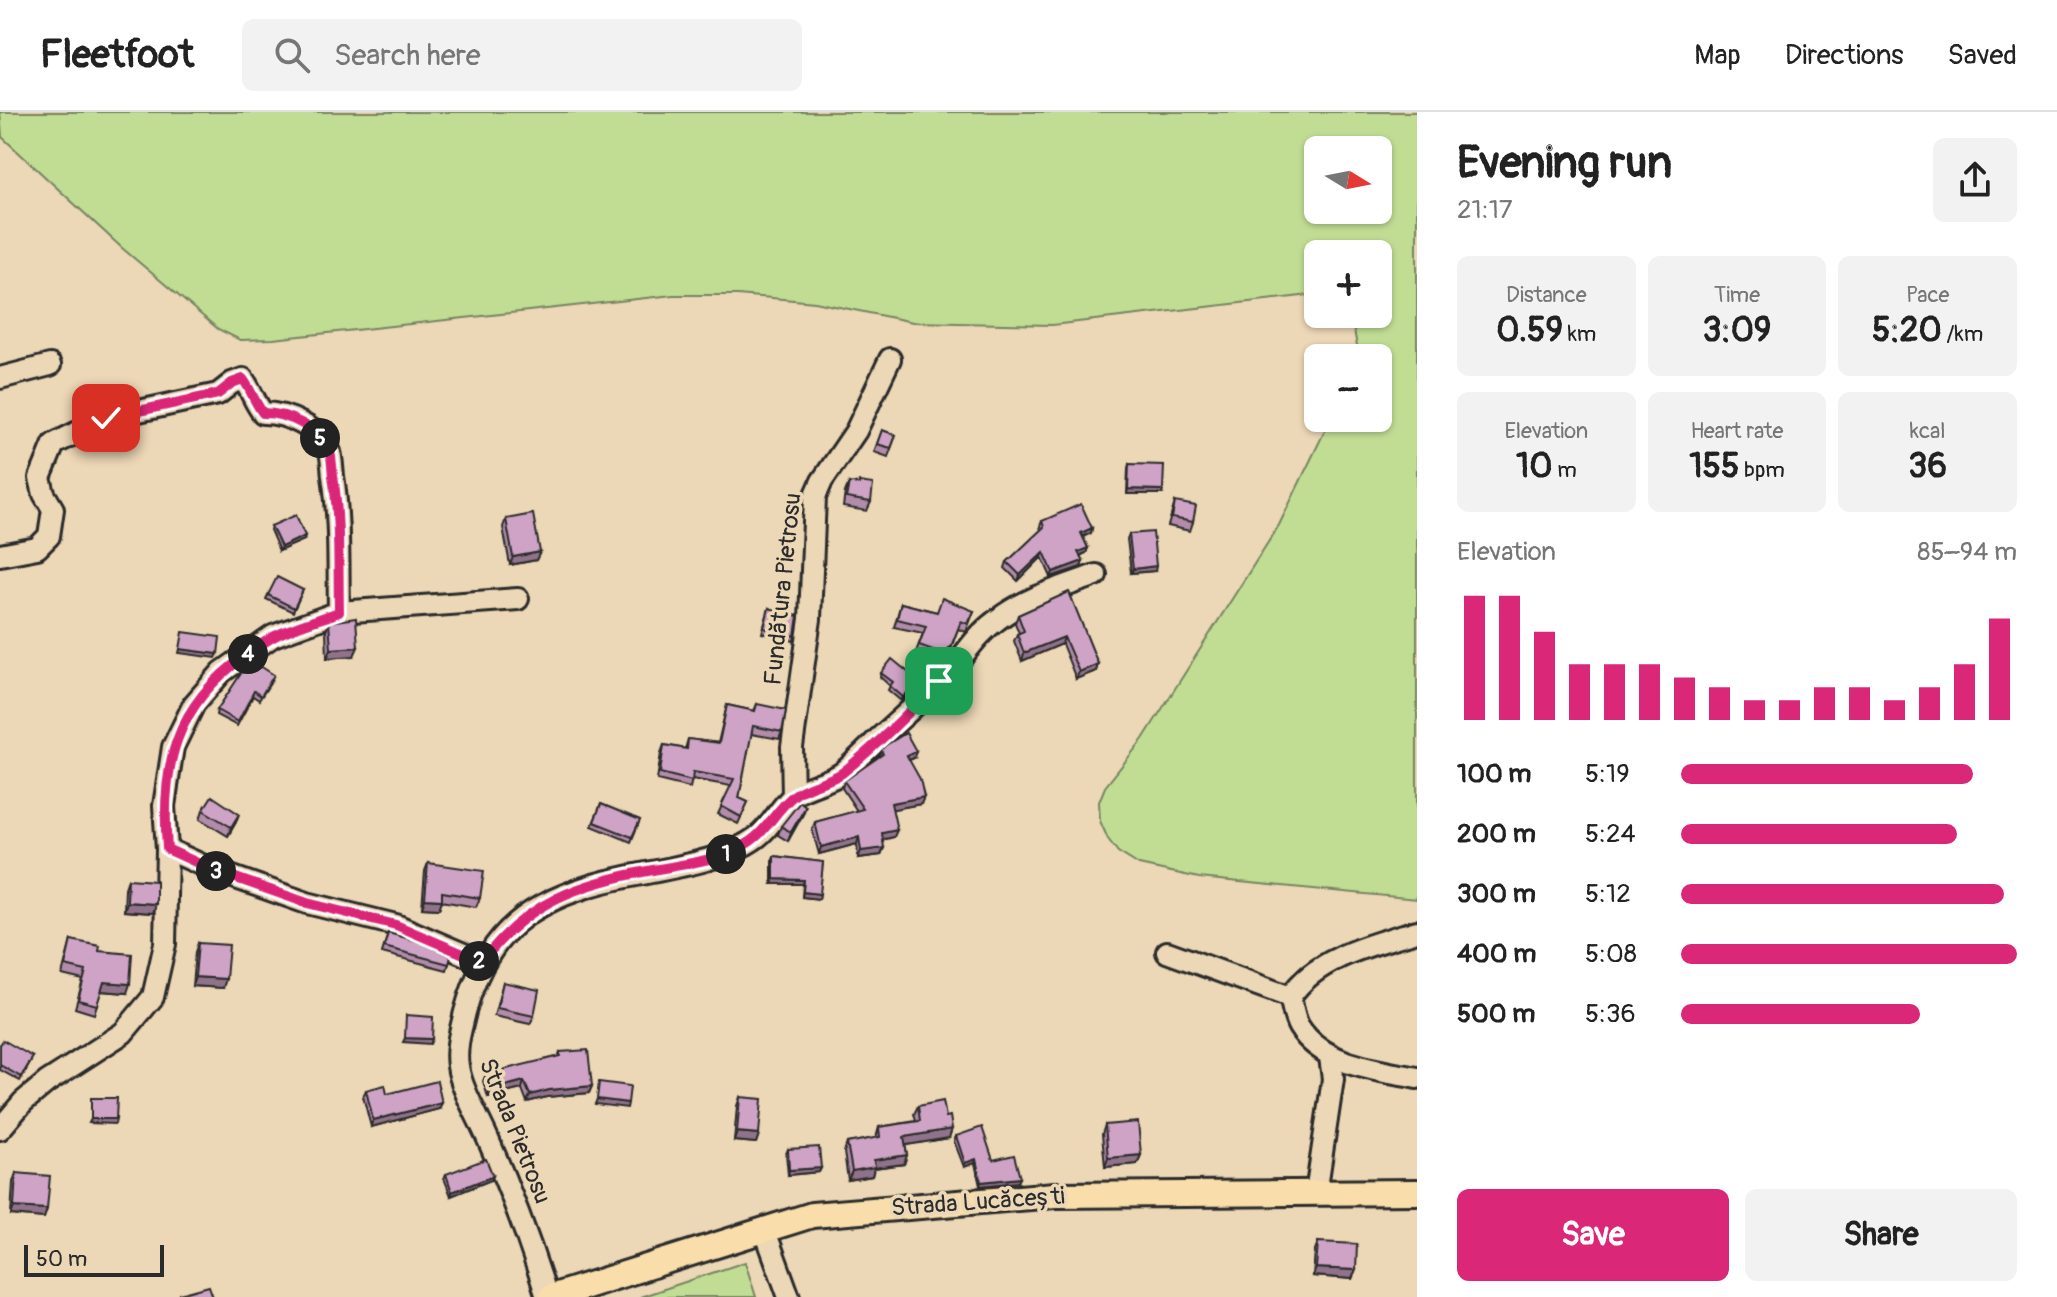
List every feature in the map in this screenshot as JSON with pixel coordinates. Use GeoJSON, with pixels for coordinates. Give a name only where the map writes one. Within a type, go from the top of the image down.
{"type":"FeatureCollection","features":[{"type":"Feature","properties":{"kind":"main road","name":"Strada Lucăcești"},"geometry":{"type":"LineString","coordinates":[[549,1297],[812,1215],[1055,1195],[1417,1192]]}},
{"type":"Feature","properties":{"kind":"street","name":"Fundătura Pietrosu"},"geometry":{"type":"LineString","coordinates":[[793,796],[792,747],[810,619],[815,497],[822,481],[856,431],[890,359]]}},
{"type":"Feature","properties":{"kind":"street"},"geometry":{"type":"LineString","coordinates":[[0,378],[50,365]]}},
{"type":"Feature","properties":{"kind":"street"},"geometry":{"type":"LineString","coordinates":[[0,555],[37,548],[49,536],[53,509],[44,494],[40,478],[54,444],[106,418],[218,394],[243,379],[253,401],[263,413],[295,419],[320,438],[330,452],[337,502],[339,612]]}},
{"type":"Feature","properties":{"kind":"street","name":"Strada Pietrosu"},"geometry":{"type":"LineString","coordinates":[[549,1297],[522,1219],[458,1066],[464,1019],[482,962],[514,925],[568,893],[730,852],[767,828],[793,796],[841,773],[926,695],[995,621],[1050,592],[1096,575]]}},
{"type":"Feature","properties":{"kind":"street"},"geometry":{"type":"LineString","coordinates":[[0,1129],[23,1102],[47,1082],[123,1033],[153,997],[165,944],[167,849],[164,806],[173,747],[194,704],[222,672],[273,636],[339,612],[518,599]]}},
{"type":"Feature","properties":{"kind":"street"},"geometry":{"type":"LineString","coordinates":[[167,849],[213,870],[307,903],[396,925],[482,962]]}},
{"type":"Feature","properties":{"kind":"street"},"geometry":{"type":"LineString","coordinates":[[1417,931],[1366,947],[1315,971],[1300,983],[1290,997],[1297,1025],[1314,1046],[1330,1057],[1417,1078]]}},
{"type":"Feature","properties":{"kind":"street"},"geometry":{"type":"LineString","coordinates":[[1167,952],[1290,997]]}},
{"type":"Feature","properties":{"kind":"street"},"geometry":{"type":"LineString","coordinates":[[1316,1193],[1333,1079],[1330,1057]]}},
{"type":"Feature","properties":{"kind":"street"},"geometry":{"type":"LineString","coordinates":[[765,1231],[789,1297]]}},
{"type":"Feature","properties":{"kind":"green space"},"geometry":{"type":"Polygon","coordinates":[[[0,112],[1417,112],[1417,899],[1199,878],[1139,865],[1118,852],[1108,839],[1100,821],[1099,802],[1105,787],[1143,739],[1279,525],[1324,432],[1392,432],[1392,344],[1357,344],[1354,328],[1392,328],[1392,240],[1304,240],[1304,296],[1052,325],[913,322],[815,302],[738,295],[673,295],[273,339],[240,340],[218,329],[122,248],[2,137],[0,112]]]}},
{"type":"Feature","properties":{"kind":"green space"},"geometry":{"type":"Polygon","coordinates":[[[745,1262],[756,1297],[640,1297],[745,1262]]]}},
{"type":"Feature","properties":{"kind":"building"},"geometry":{"type":"Polygon","coordinates":[[[882,430],[896,435],[891,448],[877,444],[882,430]]]}},
{"type":"Feature","properties":{"kind":"building"},"geometry":{"type":"Polygon","coordinates":[[[1129,464],[1164,465],[1163,490],[1128,489],[1129,464]]]}},
{"type":"Feature","properties":{"kind":"building"},"geometry":{"type":"Polygon","coordinates":[[[849,483],[873,484],[871,502],[846,498],[849,483]]]}},
{"type":"Feature","properties":{"kind":"building"},"geometry":{"type":"Polygon","coordinates":[[[1175,502],[1196,506],[1193,522],[1172,518],[1175,502]]]}},
{"type":"Feature","properties":{"kind":"building"},"geometry":{"type":"Polygon","coordinates":[[[1081,504],[1092,528],[1081,533],[1088,548],[1078,552],[1083,561],[1053,572],[1044,552],[1020,575],[1007,562],[1044,527],[1042,521],[1081,504]]]}},
{"type":"Feature","properties":{"kind":"building"},"geometry":{"type":"Polygon","coordinates":[[[533,514],[540,552],[513,557],[506,519],[533,514]]]}},
{"type":"Feature","properties":{"kind":"building"},"geometry":{"type":"Polygon","coordinates":[[[296,515],[305,536],[281,547],[271,526],[296,515]]]}},
{"type":"Feature","properties":{"kind":"building"},"geometry":{"type":"Polygon","coordinates":[[[1153,532],[1156,566],[1133,569],[1129,534],[1153,532]]]}},
{"type":"Feature","properties":{"kind":"building"},"geometry":{"type":"Polygon","coordinates":[[[277,577],[303,590],[294,608],[268,595],[277,577]]]}},
{"type":"Feature","properties":{"kind":"building"},"geometry":{"type":"Polygon","coordinates":[[[1069,592],[1098,664],[1079,672],[1064,637],[1024,653],[1017,634],[1024,631],[1018,615],[1069,592]]]}},
{"type":"Feature","properties":{"kind":"building"},"geometry":{"type":"Polygon","coordinates":[[[942,598],[974,611],[968,624],[961,621],[952,644],[944,654],[919,645],[926,626],[897,619],[901,603],[937,612],[942,598]]]}},
{"type":"Feature","properties":{"kind":"building"},"geometry":{"type":"Polygon","coordinates":[[[769,608],[798,616],[795,636],[764,628],[769,608]]]}},
{"type":"Feature","properties":{"kind":"building"},"geometry":{"type":"Polygon","coordinates":[[[356,618],[358,647],[331,649],[329,622],[356,618]]]}},
{"type":"Feature","properties":{"kind":"building"},"geometry":{"type":"Polygon","coordinates":[[[183,632],[220,637],[218,654],[180,649],[183,632]]]}},
{"type":"Feature","properties":{"kind":"building"},"geometry":{"type":"Polygon","coordinates":[[[892,659],[919,681],[903,697],[890,686],[893,682],[881,673],[892,659]]]}},
{"type":"Feature","properties":{"kind":"building"},"geometry":{"type":"Polygon","coordinates":[[[254,662],[274,675],[261,696],[254,691],[238,722],[217,710],[244,669],[254,662]]]}},
{"type":"Feature","properties":{"kind":"building"},"geometry":{"type":"Polygon","coordinates":[[[757,704],[786,710],[782,732],[753,726],[739,798],[748,802],[741,817],[721,806],[734,779],[693,772],[692,781],[660,773],[664,745],[687,749],[688,739],[719,743],[727,705],[755,711],[757,704]]]}},
{"type":"Feature","properties":{"kind":"building"},"geometry":{"type":"Polygon","coordinates":[[[906,733],[916,751],[907,756],[920,779],[924,797],[891,803],[897,830],[882,833],[884,848],[861,851],[859,837],[821,847],[815,822],[863,809],[844,781],[883,754],[881,750],[886,745],[906,733]]]}},
{"type":"Feature","properties":{"kind":"building"},"geometry":{"type":"Polygon","coordinates":[[[212,796],[239,814],[231,827],[203,810],[212,796]]]}},
{"type":"Feature","properties":{"kind":"building"},"geometry":{"type":"Polygon","coordinates":[[[800,802],[806,806],[791,832],[781,826],[800,802]]]}},
{"type":"Feature","properties":{"kind":"building"},"geometry":{"type":"Polygon","coordinates":[[[601,804],[640,820],[632,837],[594,822],[601,804]]]}},
{"type":"Feature","properties":{"kind":"building"},"geometry":{"type":"Polygon","coordinates":[[[774,856],[823,862],[820,894],[803,892],[804,880],[774,879],[774,856]]]}},
{"type":"Feature","properties":{"kind":"building"},"geometry":{"type":"Polygon","coordinates":[[[428,863],[484,871],[480,898],[442,892],[442,900],[425,899],[428,863]]]}},
{"type":"Feature","properties":{"kind":"building"},"geometry":{"type":"Polygon","coordinates":[[[128,879],[156,881],[156,904],[127,902],[128,879]]]}},
{"type":"Feature","properties":{"kind":"building"},"geometry":{"type":"Polygon","coordinates":[[[388,933],[417,941],[451,956],[449,964],[384,947],[388,933]]]}},
{"type":"Feature","properties":{"kind":"building"},"geometry":{"type":"Polygon","coordinates":[[[71,940],[100,946],[99,951],[132,954],[130,984],[104,982],[97,1005],[78,1000],[86,971],[65,966],[71,940]]]}},
{"type":"Feature","properties":{"kind":"building"},"geometry":{"type":"Polygon","coordinates":[[[198,943],[229,945],[226,979],[195,977],[198,943]]]}},
{"type":"Feature","properties":{"kind":"building"},"geometry":{"type":"Polygon","coordinates":[[[503,982],[539,990],[534,1016],[497,1008],[503,982]]]}},
{"type":"Feature","properties":{"kind":"building"},"geometry":{"type":"Polygon","coordinates":[[[406,1015],[433,1017],[432,1039],[405,1038],[406,1015]]]}},
{"type":"Feature","properties":{"kind":"building"},"geometry":{"type":"Polygon","coordinates":[[[3,1040],[33,1057],[21,1077],[0,1065],[3,1040]]]}},
{"type":"Feature","properties":{"kind":"building"},"geometry":{"type":"Polygon","coordinates":[[[588,1050],[592,1086],[530,1095],[524,1081],[490,1090],[486,1074],[560,1056],[560,1052],[588,1050]]]}},
{"type":"Feature","properties":{"kind":"building"},"geometry":{"type":"Polygon","coordinates":[[[437,1081],[442,1103],[373,1120],[366,1090],[385,1085],[387,1094],[437,1081]]]}},
{"type":"Feature","properties":{"kind":"building"},"geometry":{"type":"Polygon","coordinates":[[[599,1082],[630,1086],[628,1103],[597,1099],[599,1082]]]}},
{"type":"Feature","properties":{"kind":"building"},"geometry":{"type":"Polygon","coordinates":[[[740,1097],[762,1099],[759,1134],[737,1132],[740,1097]]]}},
{"type":"Feature","properties":{"kind":"building"},"geometry":{"type":"Polygon","coordinates":[[[91,1098],[117,1098],[116,1119],[91,1119],[91,1098]]]}},
{"type":"Feature","properties":{"kind":"building"},"geometry":{"type":"Polygon","coordinates":[[[943,1101],[952,1129],[904,1137],[907,1155],[874,1160],[875,1167],[852,1171],[847,1143],[880,1137],[879,1127],[920,1121],[918,1106],[943,1101]]]}},
{"type":"Feature","properties":{"kind":"building"},"geometry":{"type":"Polygon","coordinates":[[[1138,1122],[1141,1155],[1108,1158],[1105,1125],[1138,1122]]]}},
{"type":"Feature","properties":{"kind":"building"},"geometry":{"type":"Polygon","coordinates":[[[982,1127],[993,1160],[1014,1155],[1020,1178],[981,1182],[976,1159],[965,1163],[956,1136],[982,1127]]]}},
{"type":"Feature","properties":{"kind":"building"},"geometry":{"type":"Polygon","coordinates":[[[819,1147],[821,1168],[789,1170],[788,1149],[819,1147]]]}},
{"type":"Feature","properties":{"kind":"building"},"geometry":{"type":"Polygon","coordinates":[[[486,1159],[493,1176],[452,1192],[446,1174],[486,1159]]]}},
{"type":"Feature","properties":{"kind":"building"},"geometry":{"type":"Polygon","coordinates":[[[16,1173],[50,1176],[47,1209],[14,1207],[16,1173]]]}},
{"type":"Feature","properties":{"kind":"building"},"geometry":{"type":"Polygon","coordinates":[[[1318,1242],[1357,1244],[1356,1270],[1316,1268],[1318,1242]]]}},
{"type":"Feature","properties":{"kind":"building"},"geometry":{"type":"Polygon","coordinates":[[[209,1286],[213,1297],[181,1297],[180,1294],[209,1286]]]}},
{"type":"Feature","properties":{"kind":"route"},"geometry":{"type":"LineString","coordinates":[[106,418],[218,394],[243,379],[253,401],[263,413],[295,419],[320,438],[330,452],[337,502],[339,612],[273,636],[222,672],[194,704],[173,747],[164,806],[167,849],[213,870],[307,903],[396,925],[482,962],[514,925],[568,893],[619,878],[714,858],[756,838],[793,796],[841,773],[939,681]]}}]}
